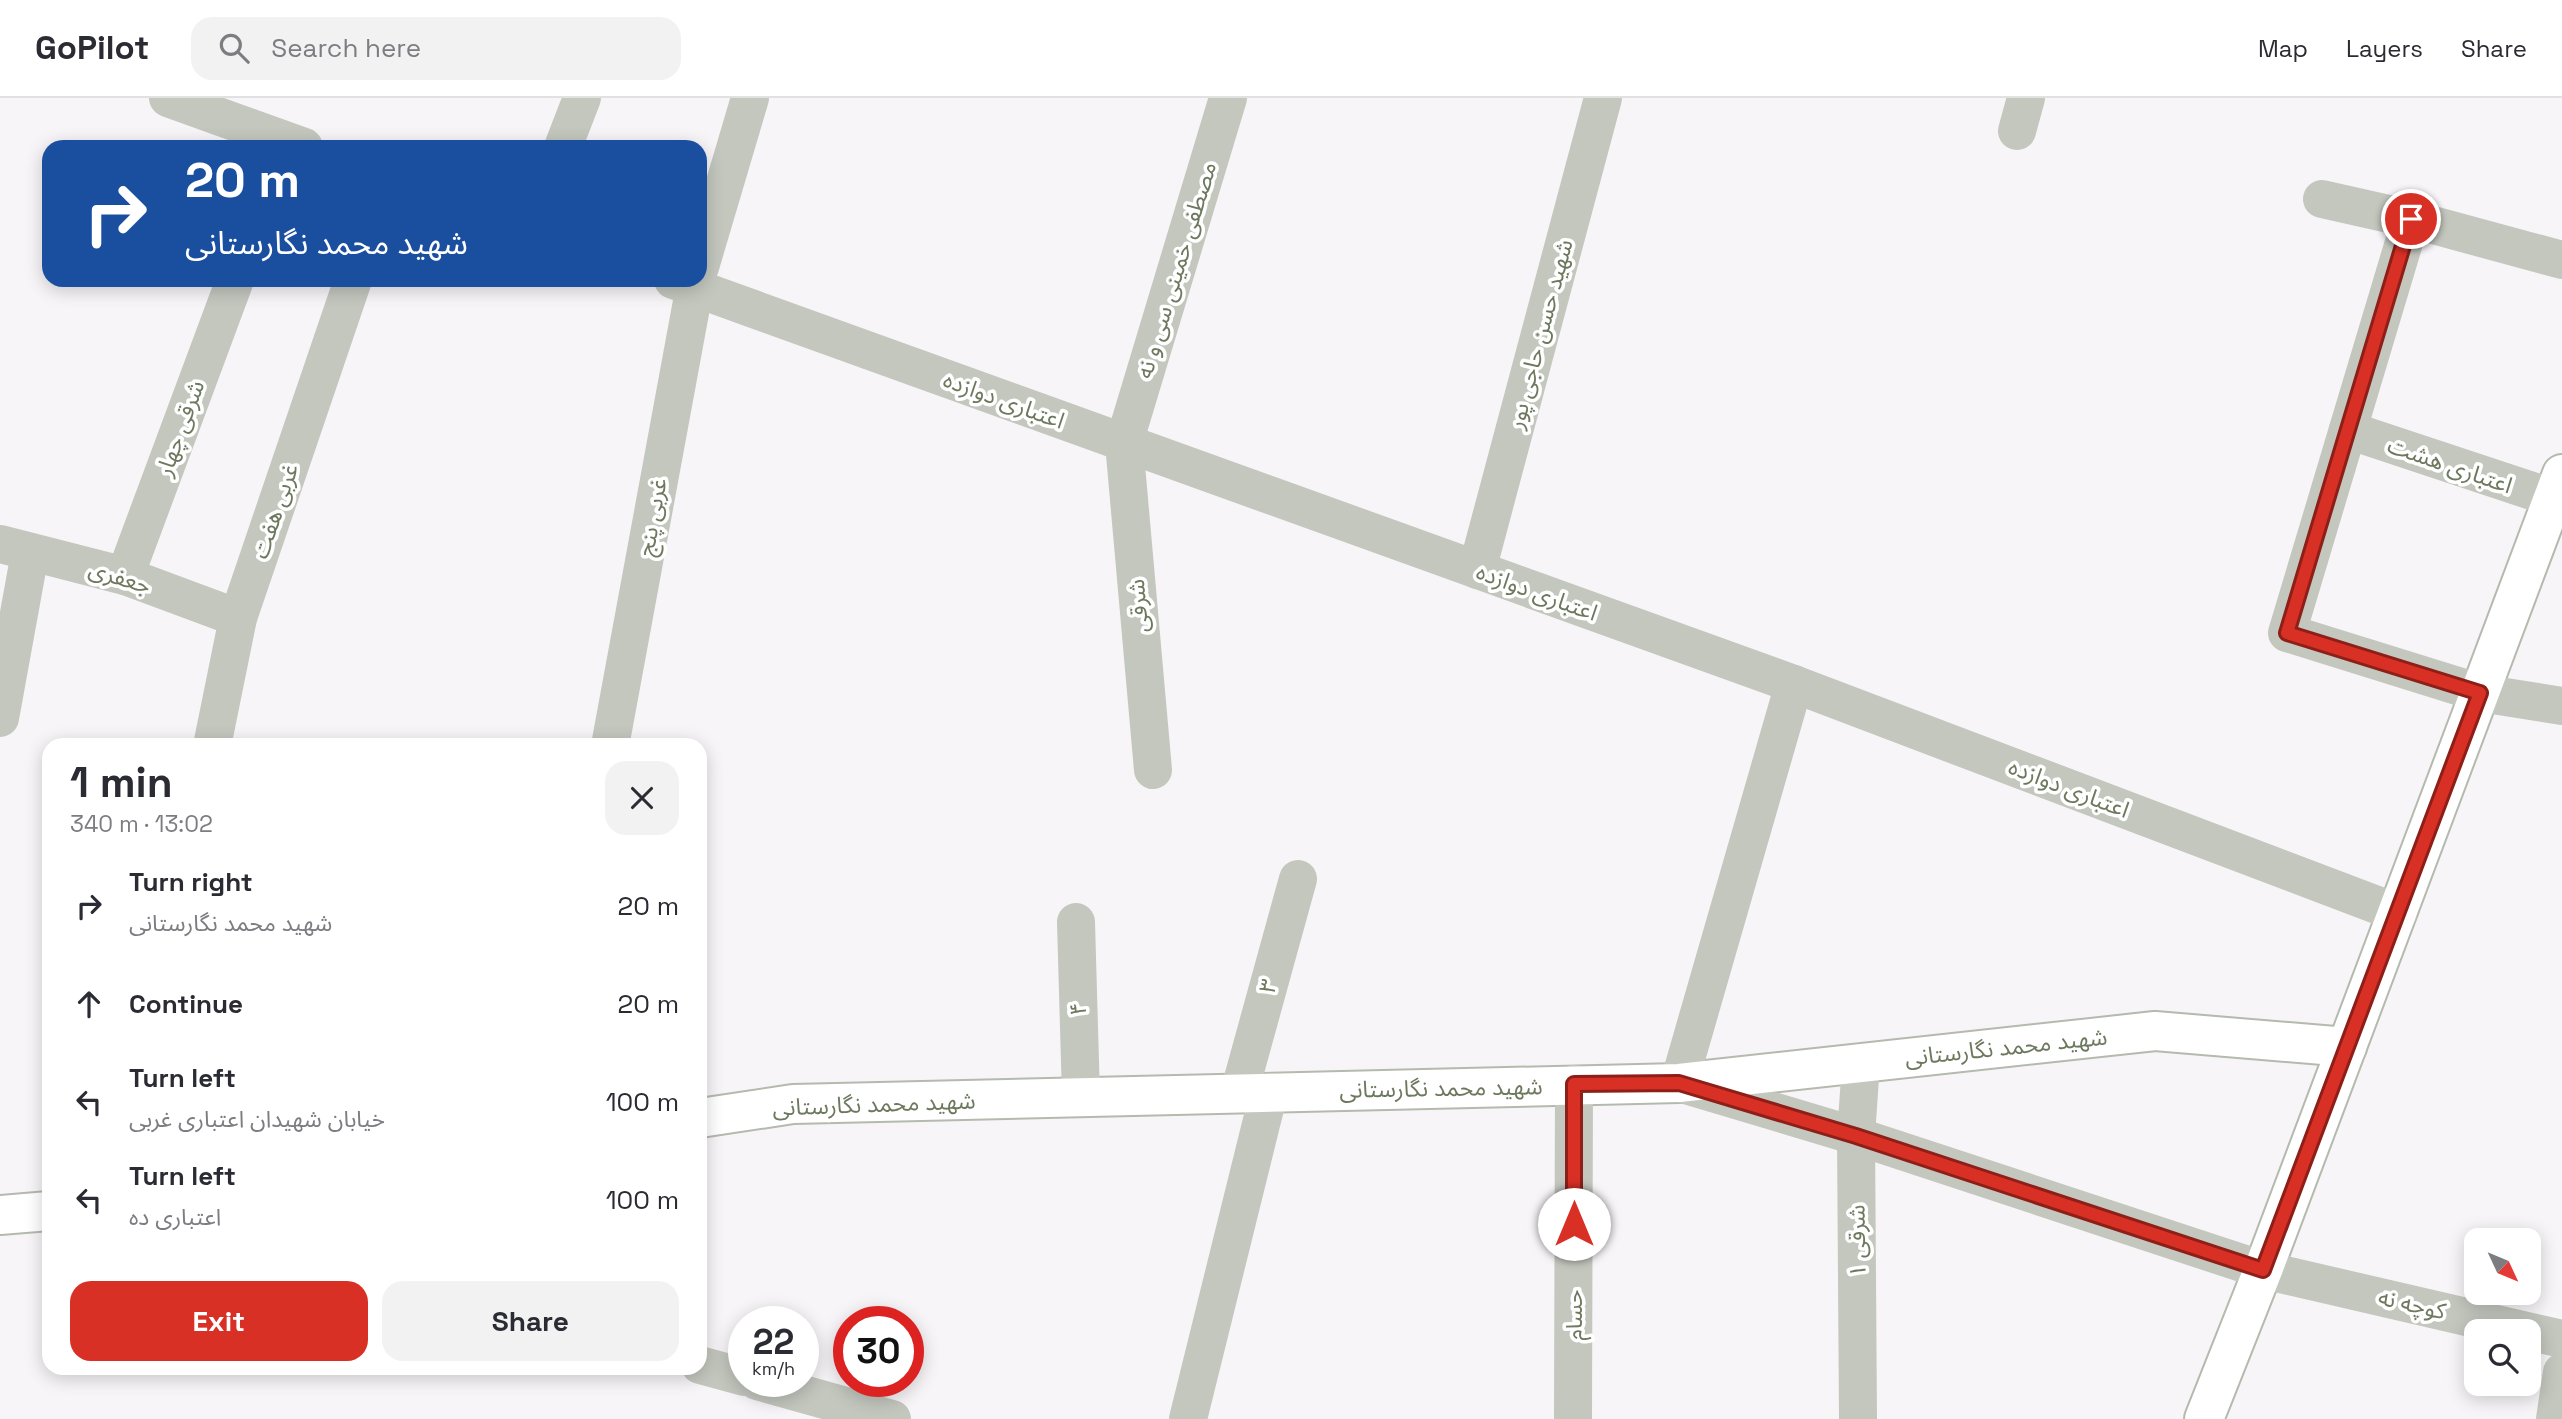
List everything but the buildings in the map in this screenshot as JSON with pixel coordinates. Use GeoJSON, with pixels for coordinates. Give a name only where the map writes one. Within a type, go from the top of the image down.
{"type":"FeatureCollection","features":[{"type":"Feature","properties":{"kind":"street"},"geometry":{"type":"LineString","coordinates":[[169,98],[279,140]]}},
{"type":"Feature","properties":{"kind":"street"},"geometry":{"type":"LineString","coordinates":[[566,140],[582,98]]}},
{"type":"Feature","properties":{"kind":"street","name":"غربی پنج"},"geometry":{"type":"LineString","coordinates":[[707,230],[750,98]]}},
{"type":"Feature","properties":{"kind":"street","name":"مصطفی خمینی سی و نه"},"geometry":{"type":"LineString","coordinates":[[1124,443],[1228,98]]}},
{"type":"Feature","properties":{"kind":"street","name":"شهید حسن حاجی پور"},"geometry":{"type":"LineString","coordinates":[[1477,570],[1603,98]]}},
{"type":"Feature","properties":{"kind":"street"},"geometry":{"type":"LineString","coordinates":[[2322,199],[2411,219],[2562,260]]}},
{"type":"Feature","properties":{"kind":"street"},"geometry":{"type":"LineString","coordinates":[[2411,219],[2287,633],[2480,693],[2562,706]]}},
{"type":"Feature","properties":{"kind":"street","name":"اعتباری دوازده"},"geometry":{"type":"LineString","coordinates":[[707,285],[1124,443],[1794,684],[2398,913]]}},
{"type":"Feature","properties":{"kind":"street","name":"شرقی چهار"},"geometry":{"type":"LineString","coordinates":[[125,576],[232,287]]}},
{"type":"Feature","properties":{"kind":"street","name":"غربی هفت"},"geometry":{"type":"LineString","coordinates":[[214,738],[238,618],[351,287]]}},
{"type":"Feature","properties":{"kind":"street","name":"غربی پنج"},"geometry":{"type":"LineString","coordinates":[[611,738],[690,287]]}},
{"type":"Feature","properties":{"kind":"street","name":"اعتباری هشت"},"geometry":{"type":"LineString","coordinates":[[2348,430],[2559,492]]}},
{"type":"Feature","properties":{"kind":"street","name":"شرقی"},"geometry":{"type":"LineString","coordinates":[[1124,443],[1153,770]]}},
{"type":"Feature","properties":{"kind":"street"},"geometry":{"type":"LineString","coordinates":[[2204,1419],[2559,492]]}},
{"type":"Feature","properties":{"kind":"street"},"geometry":{"type":"LineString","coordinates":[[0,718],[15,548]]}},
{"type":"Feature","properties":{"kind":"street","name":"جعفری"},"geometry":{"type":"LineString","coordinates":[[15,548],[125,576],[238,618]]}},
{"type":"Feature","properties":{"kind":"street"},"geometry":{"type":"LineString","coordinates":[[1679,1083],[1794,684]]}},
{"type":"Feature","properties":{"kind":"street","name":"۳"},"geometry":{"type":"LineString","coordinates":[[1188,1419],[1298,879]]}},
{"type":"Feature","properties":{"kind":"street","name":"۴"},"geometry":{"type":"LineString","coordinates":[[1076,922],[1081,1097]]}},
{"type":"Feature","properties":{"kind":"street","name":"شهید محمد نگارستانی"},"geometry":{"type":"LineString","coordinates":[[707,1117],[793,1104],[1679,1083],[2155,1031],[2347,1047]]}},
{"type":"Feature","properties":{"kind":"street","name":"۱ شرقی"},"geometry":{"type":"LineString","coordinates":[[1858,1419],[1856,1136],[1861,1063]]}},
{"type":"Feature","properties":{"kind":"street","name":"کوچه نه"},"geometry":{"type":"LineString","coordinates":[[1679,1083],[1856,1136],[2263,1270],[2562,1339]]}},
{"type":"Feature","properties":{"kind":"street","name":"حسام"},"geometry":{"type":"LineString","coordinates":[[1573,1419],[1574,1084]]}},
{"type":"Feature","properties":{"kind":"street"},"geometry":{"type":"LineString","coordinates":[[0,1215],[42,1212]]}},
{"type":"Feature","properties":{"kind":"street"},"geometry":{"type":"LineString","coordinates":[[707,1367],[728,1373]]}},
{"type":"Feature","properties":{"kind":"street"},"geometry":{"type":"LineString","coordinates":[[2554,1419],[2562,1372]]}},
{"type":"Feature","properties":{"kind":"street"},"geometry":{"type":"LineString","coordinates":[[814,1397],[892,1419]]}},
{"type":"Feature","properties":{"kind":"route"},"geometry":{"type":"LineString","coordinates":[[1574,1224],[1574,1084],[1679,1083],[1856,1136],[2263,1270],[2480,693],[2287,633],[2411,219]]}}]}
